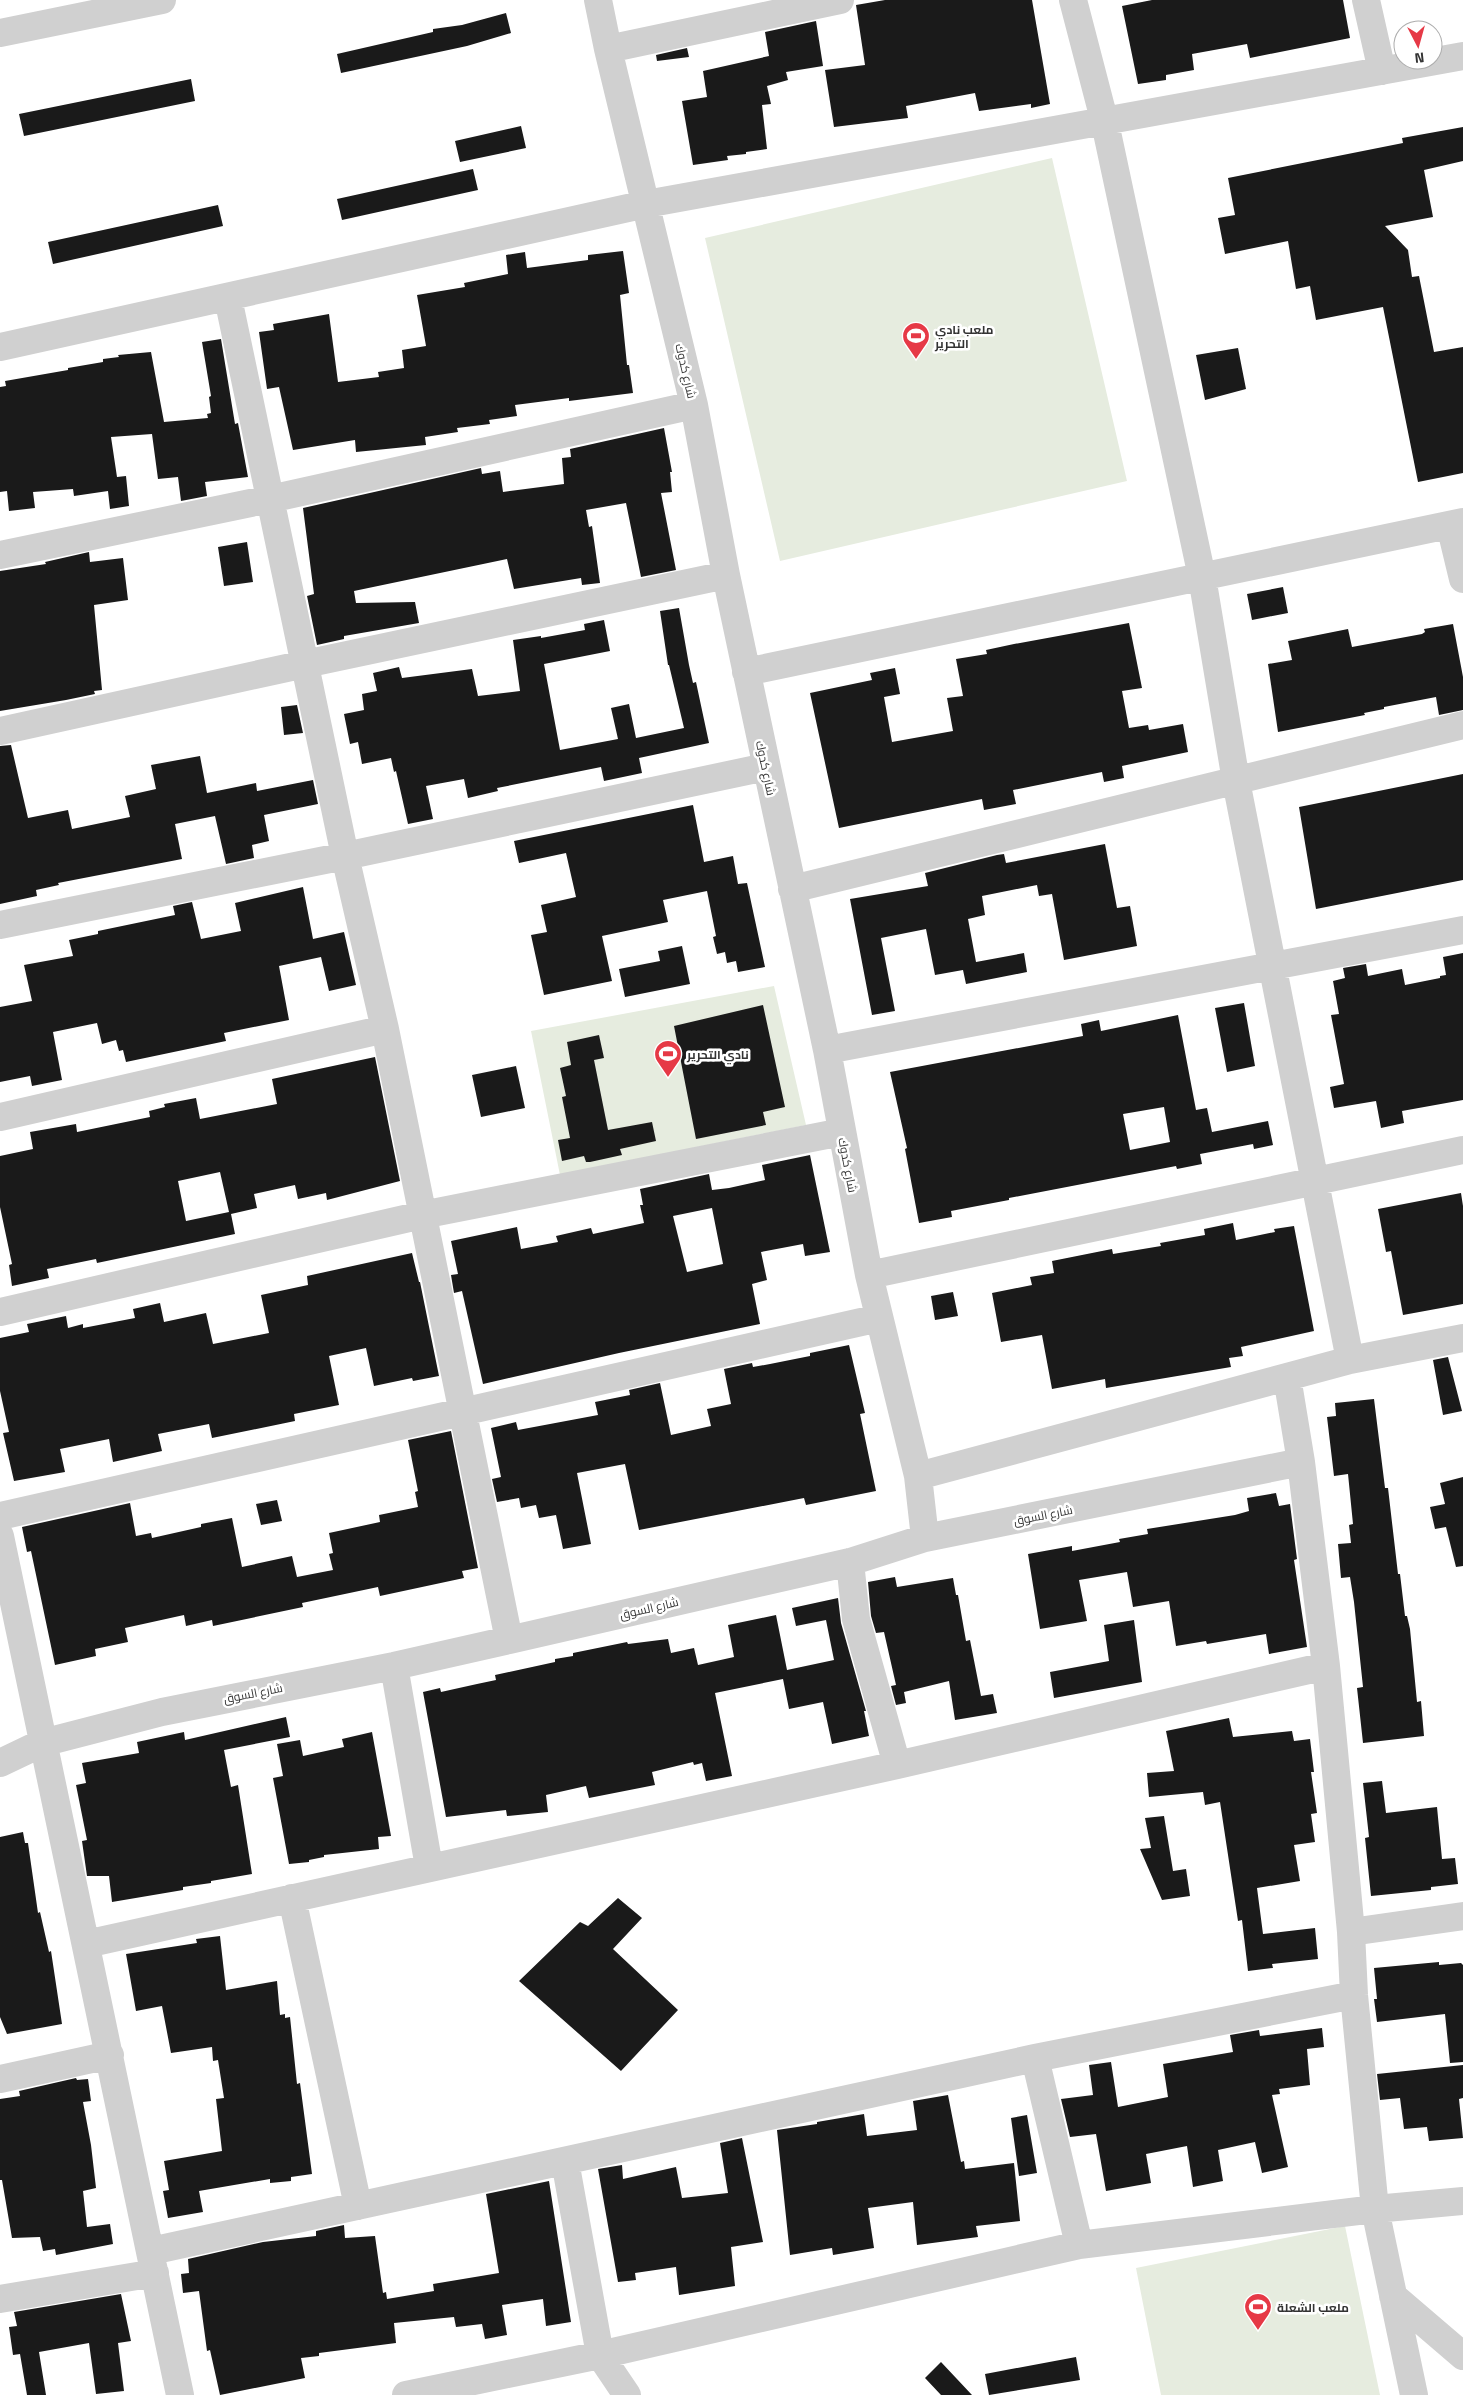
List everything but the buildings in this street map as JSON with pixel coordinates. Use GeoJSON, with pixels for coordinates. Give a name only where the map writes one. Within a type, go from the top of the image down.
{"type":"FeatureCollection","features":[{"type":"Feature","properties":{"kind":"street"},"geometry":{"type":"LineString","coordinates":[[0,33],[162,0]]}},
{"type":"Feature","properties":{"kind":"street","name":"شارع كدوك"},"geometry":{"type":"LineString","coordinates":[[598,0],[608,49],[694,405],[746,672],[827,1050],[869,1275],[918,1476],[925,1538]]}},
{"type":"Feature","properties":{"kind":"street"},"geometry":{"type":"LineString","coordinates":[[608,49],[840,0]]}},
{"type":"Feature","properties":{"kind":"street"},"geometry":{"type":"LineString","coordinates":[[1073,0],[1104,123],[1202,577],[1236,781],[1350,1360]]}},
{"type":"Feature","properties":{"kind":"street"},"geometry":{"type":"LineString","coordinates":[[1366,0],[1382,71]]}},
{"type":"Feature","properties":{"kind":"street"},"geometry":{"type":"LineString","coordinates":[[0,346],[228,298],[646,204],[1104,123],[1463,56]]}},
{"type":"Feature","properties":{"kind":"street"},"geometry":{"type":"LineString","coordinates":[[228,298],[345,856],[385,1029],[509,1640]]}},
{"type":"Feature","properties":{"kind":"street"},"geometry":{"type":"LineString","coordinates":[[0,555],[270,500],[694,405]]}},
{"type":"Feature","properties":{"kind":"street"},"geometry":{"type":"LineString","coordinates":[[746,672],[1456,524],[1463,579]]}},
{"type":"Feature","properties":{"kind":"street"},"geometry":{"type":"LineString","coordinates":[[0,732],[305,664],[726,575]]}},
{"type":"Feature","properties":{"kind":"street"},"geometry":{"type":"LineString","coordinates":[[792,890],[1463,725]]}},
{"type":"Feature","properties":{"kind":"street"},"geometry":{"type":"LineString","coordinates":[[0,925],[345,856],[766,767]]}},
{"type":"Feature","properties":{"kind":"street"},"geometry":{"type":"LineString","coordinates":[[827,1050],[1463,930]]}},
{"type":"Feature","properties":{"kind":"street"},"geometry":{"type":"LineString","coordinates":[[0,1117],[385,1029]]}},
{"type":"Feature","properties":{"kind":"street"},"geometry":{"type":"LineString","coordinates":[[0,1312],[422,1215],[842,1132]]}},
{"type":"Feature","properties":{"kind":"street"},"geometry":{"type":"LineString","coordinates":[[869,1275],[1463,1150]]}},
{"type":"Feature","properties":{"kind":"street"},"geometry":{"type":"LineString","coordinates":[[0,1516],[879,1318]]}},
{"type":"Feature","properties":{"kind":"street"},"geometry":{"type":"LineString","coordinates":[[918,1476],[1350,1360],[1463,1338]]}},
{"type":"Feature","properties":{"kind":"street"},"geometry":{"type":"LineString","coordinates":[[1287,1378],[1301,1462],[1326,1666],[1351,1932],[1354,1995],[1375,2209],[1414,2395]]}},
{"type":"Feature","properties":{"kind":"street","name":"شارع السوق"},"geometry":{"type":"LineString","coordinates":[[0,1763],[42,1743],[162,1712],[394,1666],[509,1640],[850,1562],[925,1538],[1301,1462]]}},
{"type":"Feature","properties":{"kind":"street"},"geometry":{"type":"LineString","coordinates":[[0,1536],[3,1573],[110,2055],[180,2395]]}},
{"type":"Feature","properties":{"kind":"street"},"geometry":{"type":"LineString","coordinates":[[850,1562],[856,1619],[897,1765]]}},
{"type":"Feature","properties":{"kind":"street"},"geometry":{"type":"LineString","coordinates":[[394,1666],[429,1867]]}},
{"type":"Feature","properties":{"kind":"street"},"geometry":{"type":"LineString","coordinates":[[86,1944],[897,1765],[1326,1666]]}},
{"type":"Feature","properties":{"kind":"street"},"geometry":{"type":"LineString","coordinates":[[292,1898],[358,2206]]}},
{"type":"Feature","properties":{"kind":"street"},"geometry":{"type":"LineString","coordinates":[[1351,1932],[1463,1916]]}},
{"type":"Feature","properties":{"kind":"street"},"geometry":{"type":"LineString","coordinates":[[0,2299],[153,2262],[358,2206],[1035,2058],[1354,1995]]}},
{"type":"Feature","properties":{"kind":"street"},"geometry":{"type":"LineString","coordinates":[[0,2079],[110,2055]]}},
{"type":"Feature","properties":{"kind":"street"},"geometry":{"type":"LineString","coordinates":[[1035,2058],[1079,2245]]}},
{"type":"Feature","properties":{"kind":"street"},"geometry":{"type":"LineString","coordinates":[[565,2161],[600,2355],[627,2395]]}},
{"type":"Feature","properties":{"kind":"street"},"geometry":{"type":"LineString","coordinates":[[406,2395],[600,2355],[1079,2245],[1375,2209],[1463,2201]]}},
{"type":"Feature","properties":{"kind":"street"},"geometry":{"type":"LineString","coordinates":[[1394,2296],[1463,2356]]}},
{"type":"Feature","properties":{"kind":"shaded area","name":"ملعب نادي التحرير"},"geometry":{"type":"Polygon","coordinates":[[[1052,158],[1127,481],[780,561],[705,238],[1052,158]]]}},
{"type":"Feature","properties":{"kind":"shaded area","name":"نادي التحرير"},"geometry":{"type":"Polygon","coordinates":[[[774,986],[806,1125],[560,1175],[531,1031],[774,986]]]}},
{"type":"Feature","properties":{"kind":"shaded area","name":"ملعب الشعلة"},"geometry":{"type":"Polygon","coordinates":[[[1345,2226],[1380,2395],[1161,2395],[1136,2268],[1345,2226]]]}},
{"type":"Feature","properties":{"kind":"place","name":"ملعب نادي التحرير"},"geometry":{"type":"Point","coordinates":[916,360]}},
{"type":"Feature","properties":{"kind":"place","name":"نادي التحرير"},"geometry":{"type":"Point","coordinates":[668,1078]}},
{"type":"Feature","properties":{"kind":"place","name":"ملعب الشعلة"},"geometry":{"type":"Point","coordinates":[1258,2331]}}]}
